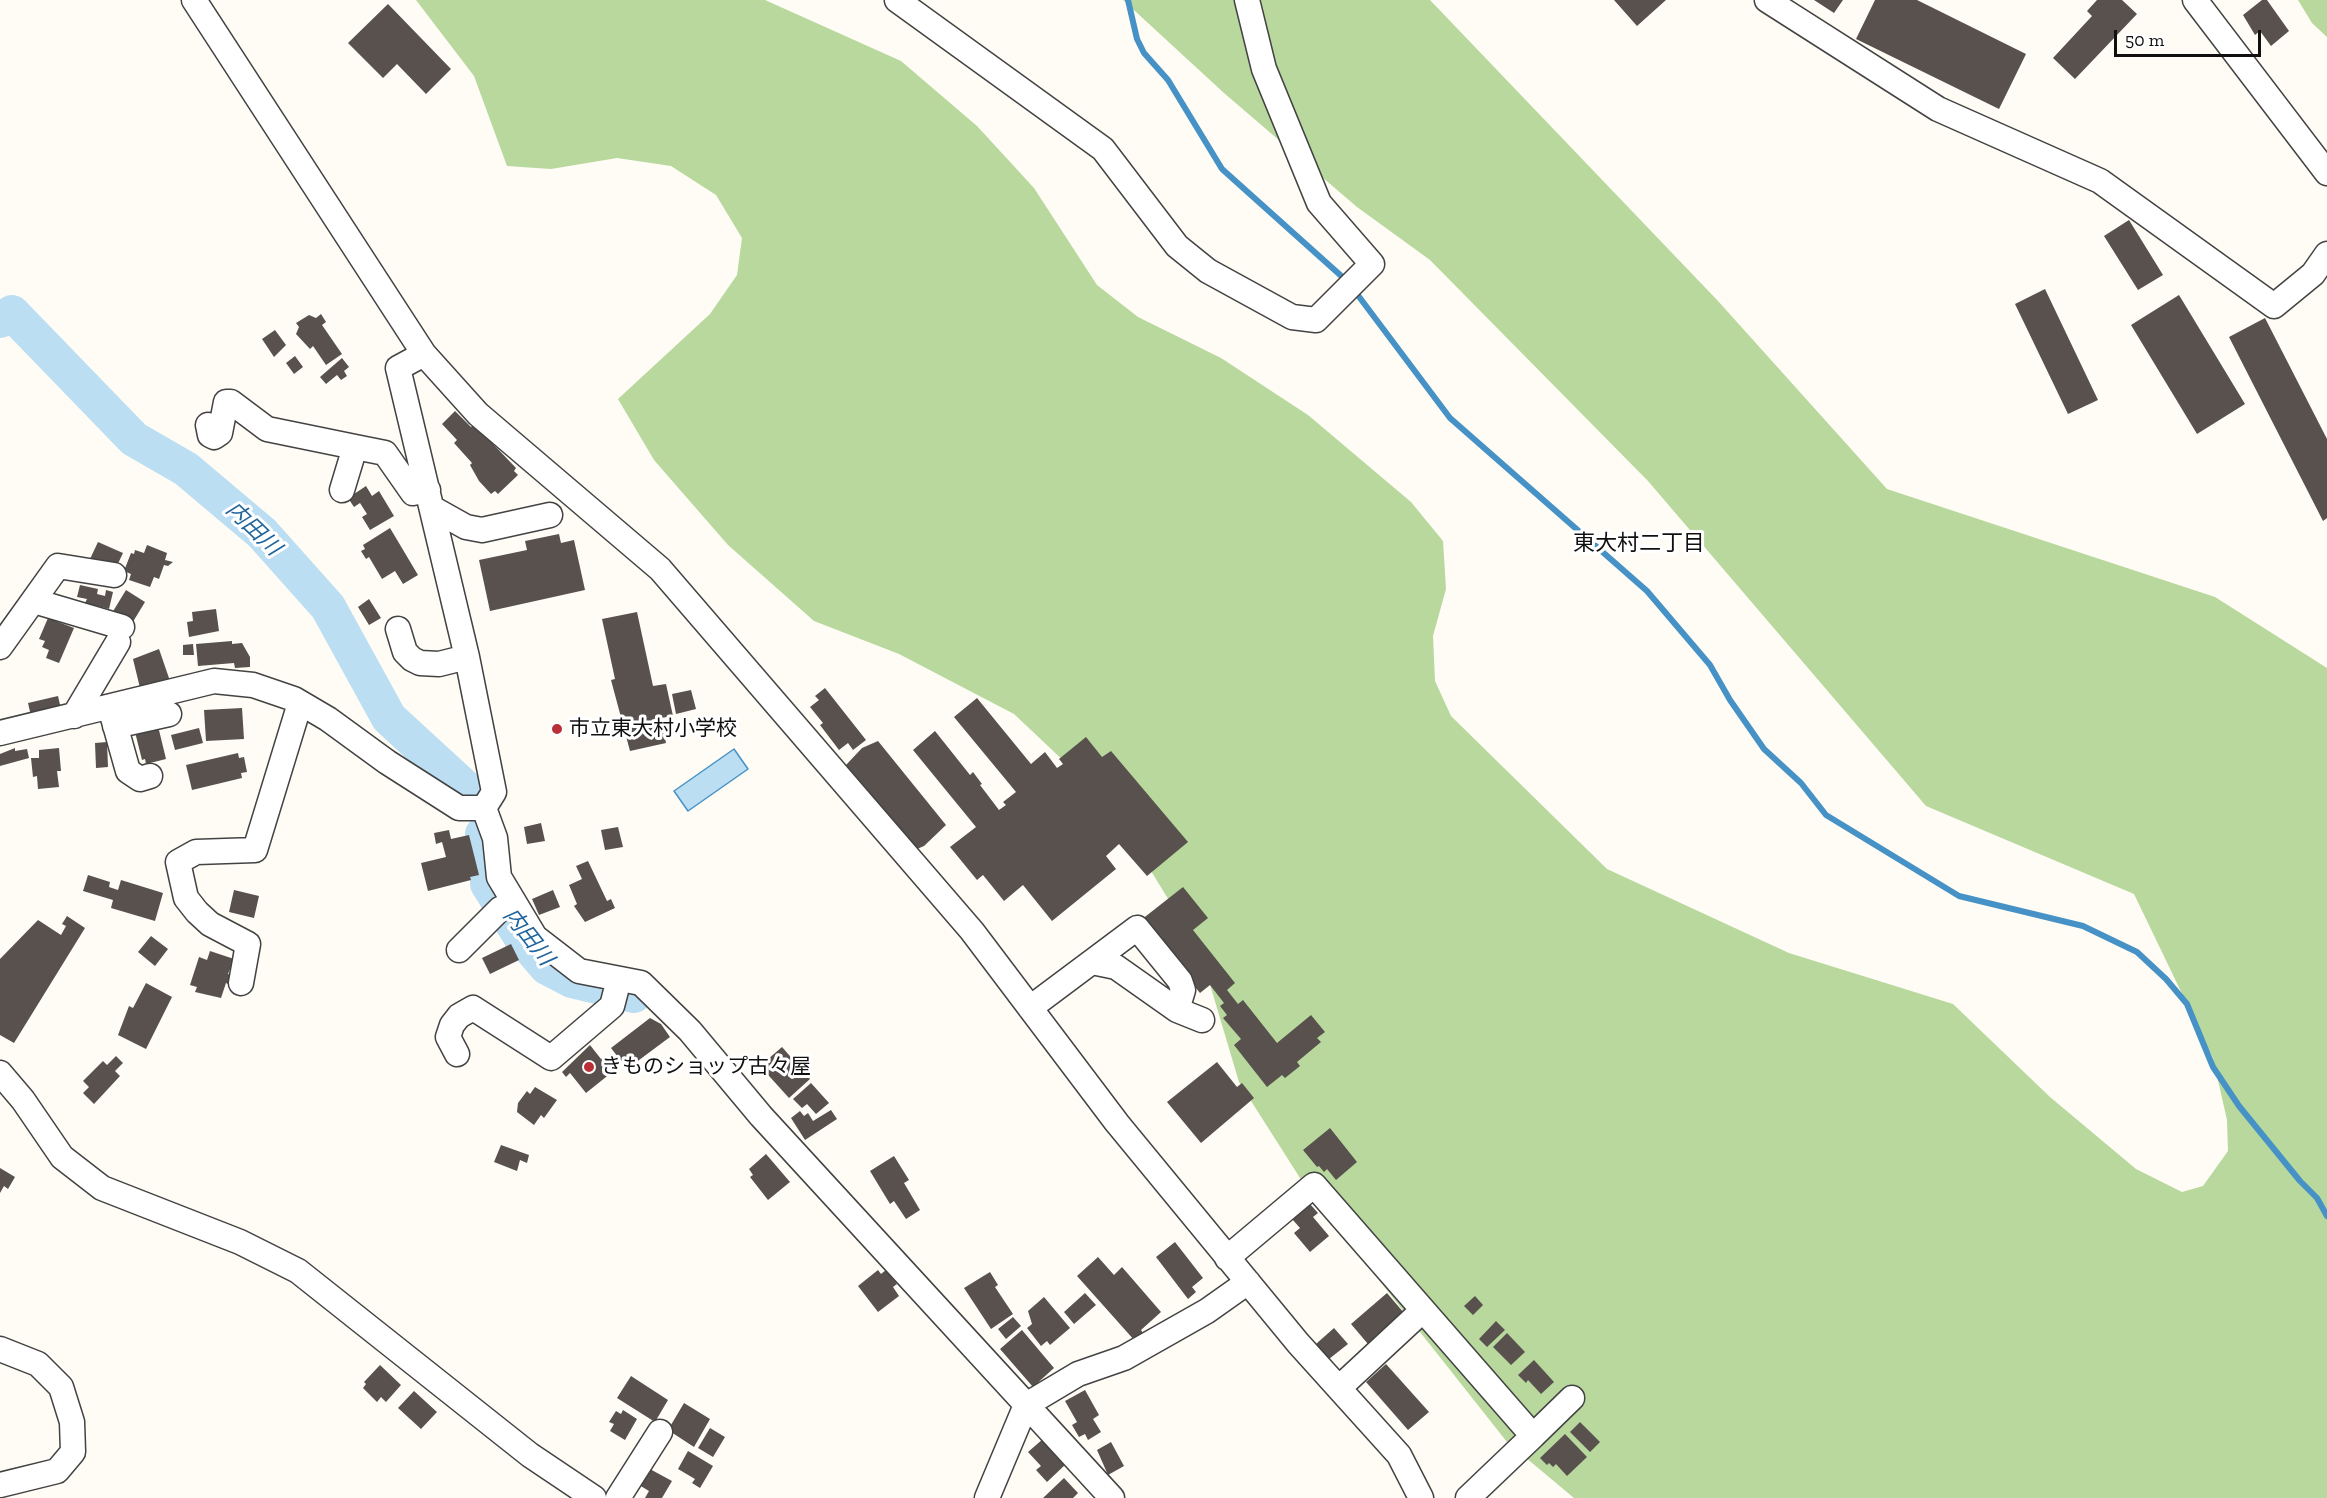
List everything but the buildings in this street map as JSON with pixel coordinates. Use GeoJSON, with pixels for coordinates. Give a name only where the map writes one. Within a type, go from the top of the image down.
{"type":"FeatureCollection","features":[{"type":"Feature","properties":{"kind":"street"},"geometry":{"type":"LineString","coordinates":[[194,0],[424,354],[478,414],[660,568],[972,932],[1117,1123],[1227,1258],[1399,1455],[1420,1498]]}},
{"type":"Feature","properties":{"kind":"street"},"geometry":{"type":"LineString","coordinates":[[897,0],[1103,149],[1177,246],[1208,271],[1292,317],[1316,320],[1363,275],[1371,264],[1319,203],[1264,69],[1247,0]]}},
{"type":"Feature","properties":{"kind":"street"},"geometry":{"type":"LineString","coordinates":[[1767,0],[1938,109],[2100,181],[2274,306],[2313,274],[2327,254]]}},
{"type":"Feature","properties":{"kind":"street"},"geometry":{"type":"LineString","coordinates":[[2195,0],[2327,173]]}},
{"type":"Feature","properties":{"kind":"street"},"geometry":{"type":"LineString","coordinates":[[424,354],[398,368],[467,657],[494,792],[484,808]]}},
{"type":"Feature","properties":{"kind":"street"},"geometry":{"type":"LineString","coordinates":[[208,425],[210,435],[214,437],[220,433],[226,402],[231,402],[267,429],[386,453],[413,493],[430,499],[466,527],[482,530],[550,515]]}},
{"type":"Feature","properties":{"kind":"street"},"geometry":{"type":"LineString","coordinates":[[342,490],[355,447]]}},
{"type":"Feature","properties":{"kind":"street"},"geometry":{"type":"LineString","coordinates":[[0,647],[58,566],[114,575]]}},
{"type":"Feature","properties":{"kind":"street"},"geometry":{"type":"LineString","coordinates":[[34,601],[120,634],[74,716]]}},
{"type":"Feature","properties":{"kind":"street"},"geometry":{"type":"LineString","coordinates":[[398,629],[405,651],[412,659],[420,663],[440,663],[467,657]]}},
{"type":"Feature","properties":{"kind":"street"},"geometry":{"type":"LineString","coordinates":[[112,717],[214,681],[253,685],[300,703],[459,808],[484,808]]}},
{"type":"Feature","properties":{"kind":"street"},"geometry":{"type":"LineString","coordinates":[[241,982],[248,944],[210,924],[197,912],[186,898],[178,862],[196,852],[255,850],[300,703]]}},
{"type":"Feature","properties":{"kind":"street"},"geometry":{"type":"LineString","coordinates":[[0,733],[74,716],[169,714]]}},
{"type":"Feature","properties":{"kind":"street"},"geometry":{"type":"LineString","coordinates":[[112,717],[128,771],[140,779],[150,776]]}},
{"type":"Feature","properties":{"kind":"street"},"geometry":{"type":"LineString","coordinates":[[484,808],[495,838],[499,878],[507,905],[535,937],[579,971],[641,983],[690,1031],[761,1116],[1112,1498]]}},
{"type":"Feature","properties":{"kind":"street"},"geometry":{"type":"LineString","coordinates":[[459,950],[507,905]]}},
{"type":"Feature","properties":{"kind":"street"},"geometry":{"type":"LineString","coordinates":[[1030,1008],[1137,928],[1180,981],[1183,990],[1177,1010]]}},
{"type":"Feature","properties":{"kind":"street"},"geometry":{"type":"LineString","coordinates":[[1092,962],[1116,967],[1177,1010],[1202,1020]]}},
{"type":"Feature","properties":{"kind":"street"},"geometry":{"type":"LineString","coordinates":[[457,1054],[448,1037],[452,1025],[459,1016],[472,1008],[551,1058],[612,1006],[619,980]]}},
{"type":"Feature","properties":{"kind":"street"},"geometry":{"type":"LineString","coordinates":[[0,1073],[23,1100],[62,1157],[102,1188],[240,1242],[298,1270],[530,1455],[594,1498]]}},
{"type":"Feature","properties":{"kind":"street"},"geometry":{"type":"LineString","coordinates":[[1227,1258],[1314,1185],[1533,1436]]}},
{"type":"Feature","properties":{"kind":"street"},"geometry":{"type":"LineString","coordinates":[[987,1498],[1026,1405],[1078,1374],[1124,1358],[1207,1311],[1248,1282]]}},
{"type":"Feature","properties":{"kind":"street"},"geometry":{"type":"LineString","coordinates":[[1339,1388],[1423,1310]]}},
{"type":"Feature","properties":{"kind":"street"},"geometry":{"type":"LineString","coordinates":[[0,1349],[38,1364],[61,1387],[72,1422],[73,1452],[57,1471],[0,1485]]}},
{"type":"Feature","properties":{"kind":"street"},"geometry":{"type":"LineString","coordinates":[[1467,1498],[1572,1398]]}},
{"type":"Feature","properties":{"kind":"street"},"geometry":{"type":"LineString","coordinates":[[618,1498],[660,1432]]}},
{"type":"Feature","properties":{"kind":"green space"},"geometry":{"type":"Polygon","coordinates":[[[416,0],[765,0],[901,61],[977,126],[1034,188],[1097,285],[1138,317],[1221,358],[1308,415],[1411,502],[1443,541],[1446,589],[1433,636],[1435,681],[1451,716],[1607,869],[1789,953],[1953,1004],[2050,1097],[2136,1169],[2182,1192],[2203,1186],[2228,1151],[2227,1120],[2213,1058],[2134,894],[1926,806],[1648,481],[1430,260],[1357,207],[1224,93],[1123,0],[1430,0],[1718,301],[1887,489],[2215,597],[2327,668],[2327,1498],[1574,1498],[1507,1442],[1307,1189],[1239,1082],[1200,951],[1140,853],[1067,764],[1014,714],[899,654],[814,621],[728,545],[654,460],[618,399],[710,314],[737,275],[742,238],[716,195],[671,166],[617,158],[551,169],[507,166],[474,76],[416,0]]]}},
{"type":"Feature","properties":{"kind":"green space"},"geometry":{"type":"Polygon","coordinates":[[[2298,0],[2327,0],[2327,37],[2312,23],[2298,0]]]}},
{"type":"Feature","properties":{"kind":"water"},"geometry":{"type":"Polygon","coordinates":[[[734,749],[748,769],[688,811],[674,791],[734,749]]]}},
{"type":"Feature","properties":{"kind":"waterway"},"geometry":{"type":"LineString","coordinates":[[1128,0],[1137,39],[1144,53],[1168,80],[1222,169],[1348,282]]}},
{"type":"Feature","properties":{"kind":"waterway"},"geometry":{"type":"LineString","coordinates":[[1354,290],[1450,418],[1647,591],[1710,665],[1730,700],[1764,749],[1801,783],[1826,815],[1959,896],[2083,926],[2137,952],[2166,979],[2187,1004],[2213,1067],[2239,1106],[2300,1181],[2317,1198],[2327,1216]]}},
{"type":"Feature","properties":{"kind":"waterway","name":"内田川"},"geometry":{"type":"LineString","coordinates":[[0,320],[12,313],[134,439],[186,469],[262,533],[328,607],[389,718],[463,786],[464,790]]}},
{"type":"Feature","properties":{"kind":"waterway","name":"内田川"},"geometry":{"type":"LineString","coordinates":[[483,834],[488,848],[488,884],[522,938],[547,967],[572,980],[634,995]]}},
{"type":"Feature","properties":{"kind":"place","name":"市立東大村小学校"},"geometry":{"type":"Point","coordinates":[557,729]}},
{"type":"Feature","properties":{"kind":"place","name":"きものショップ古々屋"},"geometry":{"type":"Point","coordinates":[589,1067]}},
{"type":"Feature","properties":{"kind":"district","name":"東大村二丁目"},"geometry":{"type":"Point","coordinates":[1639,544]}}]}
